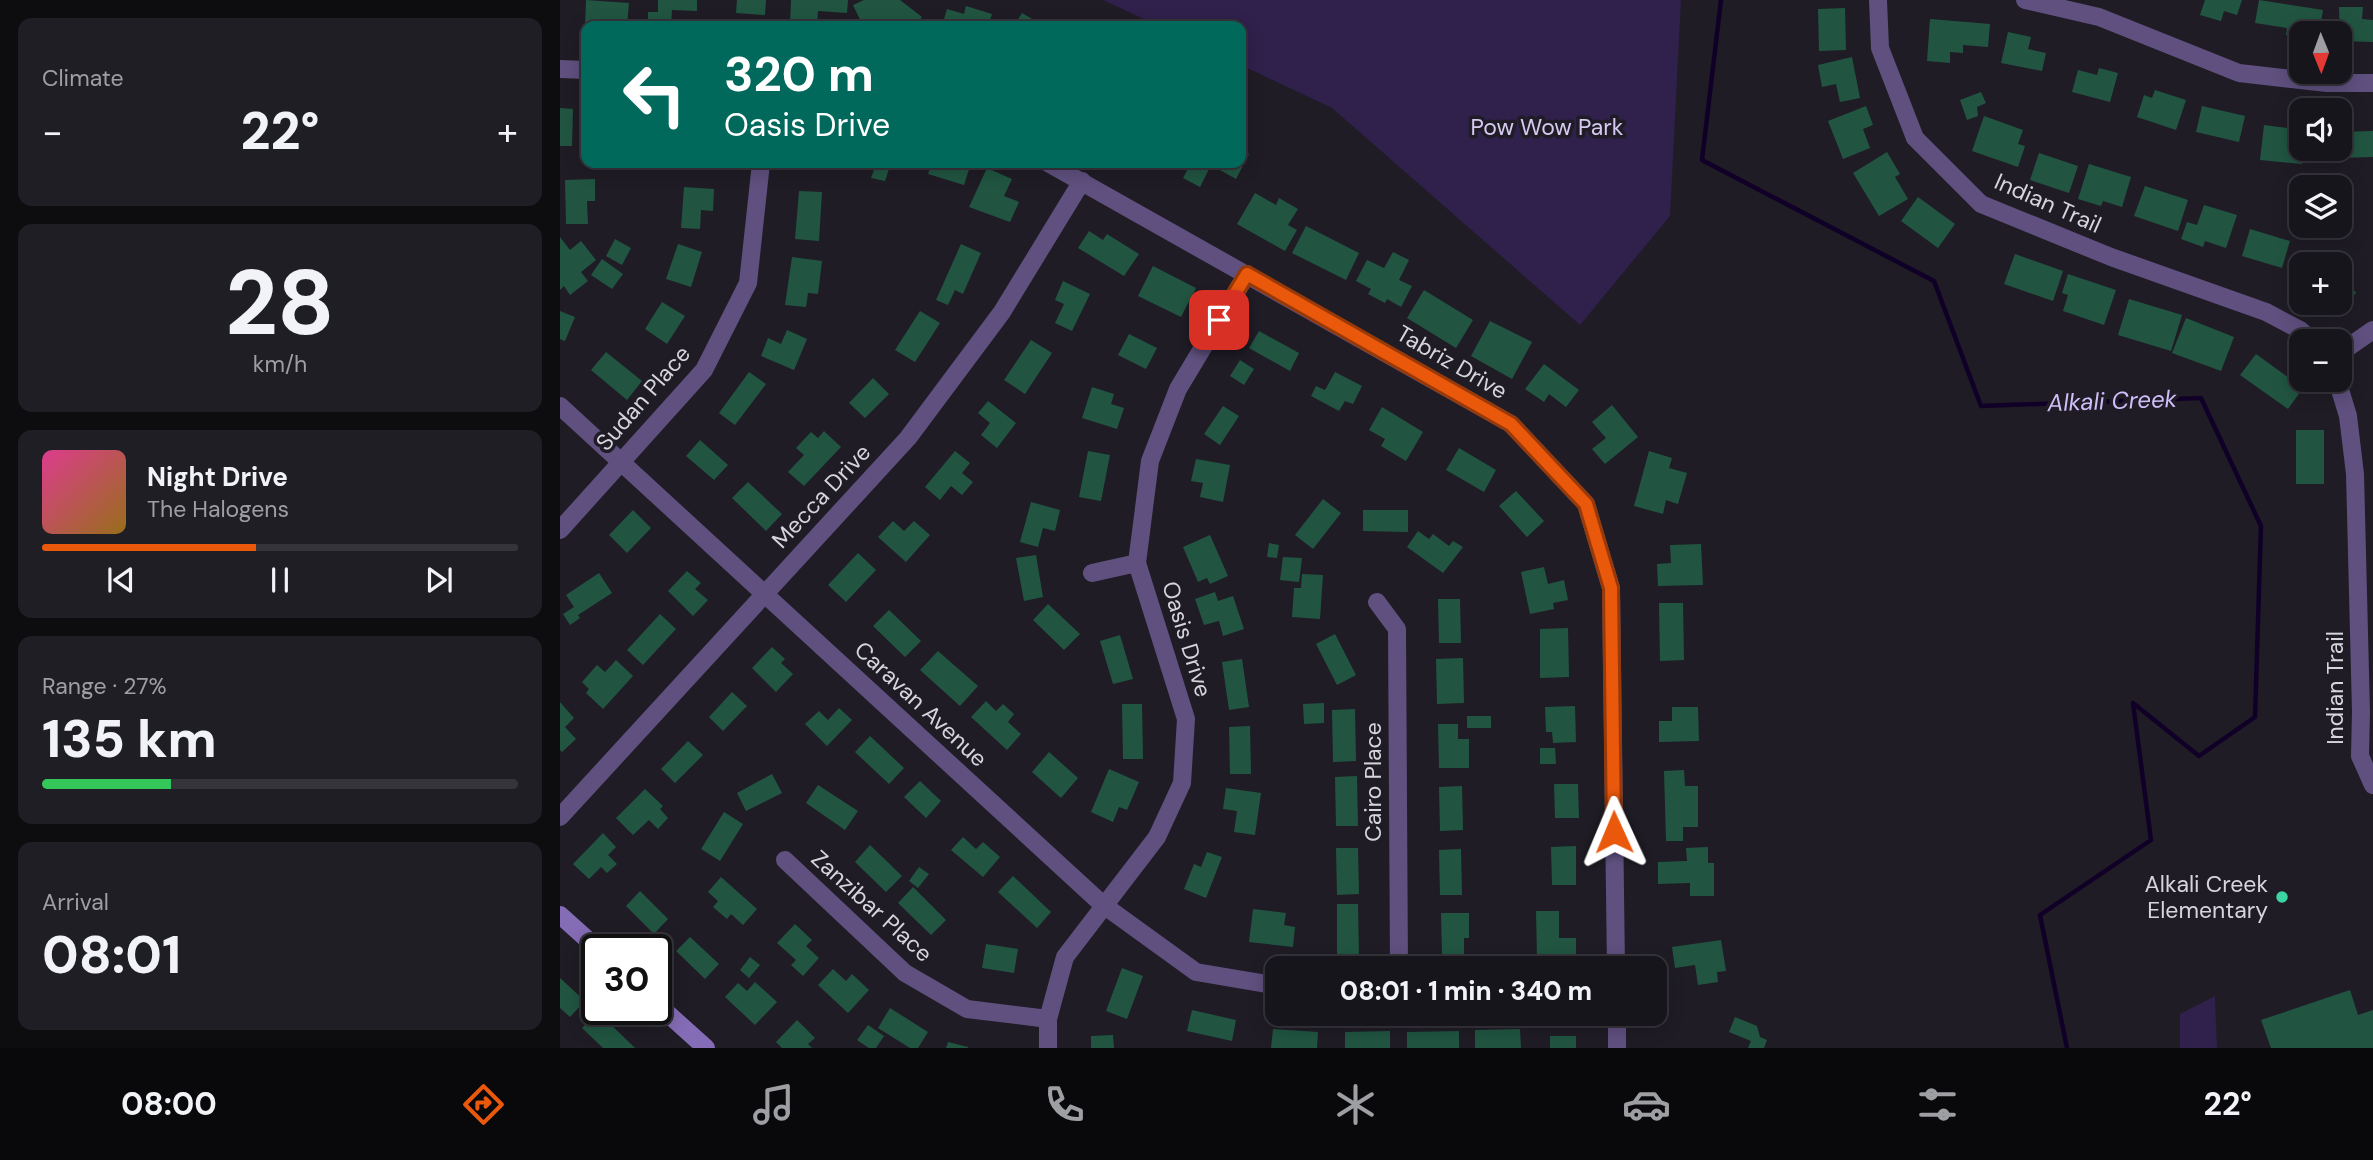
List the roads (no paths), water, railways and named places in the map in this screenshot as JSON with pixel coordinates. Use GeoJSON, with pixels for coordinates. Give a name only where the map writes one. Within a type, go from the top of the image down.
{"type":"FeatureCollection","features":[{"type":"Feature","properties":{"kind":"main road"},"geometry":{"type":"LineString","coordinates":[[560,915],[581,934]]}},
{"type":"Feature","properties":{"kind":"main road"},"geometry":{"type":"LineString","coordinates":[[672,1017],[706,1048]]}},
{"type":"Feature","properties":{"kind":"street","name":"Indian Trail"},"geometry":{"type":"LineString","coordinates":[[1878,0],[1880,48],[1915,138],[1981,204],[2111,257],[2266,312],[2298,329]]}},
{"type":"Feature","properties":{"kind":"street"},"geometry":{"type":"LineString","coordinates":[[2025,0],[2099,17],[2239,73],[2327,83],[2373,83]]}},
{"type":"Feature","properties":{"kind":"street"},"geometry":{"type":"LineString","coordinates":[[560,69],[581,70]]}},
{"type":"Feature","properties":{"kind":"street","name":"Sudan Place"},"geometry":{"type":"LineString","coordinates":[[560,530],[704,370],[748,283],[760,168]]}},
{"type":"Feature","properties":{"kind":"street","name":"Tabriz Drive"},"geometry":{"type":"LineString","coordinates":[[1057,168],[1511,424],[1586,504],[1611,588],[1616,956]]}},
{"type":"Feature","properties":{"kind":"street","name":"Mecca Drive"},"geometry":{"type":"LineString","coordinates":[[560,817],[908,438],[1002,312],[1082,181]]}},
{"type":"Feature","properties":{"kind":"street","name":"Oasis Drive"},"geometry":{"type":"LineString","coordinates":[[1048,1048],[1048,1019],[1065,957],[1157,837],[1182,783],[1186,719],[1137,563],[1150,461],[1178,389],[1247,274]]}},
{"type":"Feature","properties":{"kind":"street"},"geometry":{"type":"LineString","coordinates":[[2352,345],[2373,330]]}},
{"type":"Feature","properties":{"kind":"street","name":"Indian Trail"},"geometry":{"type":"LineString","coordinates":[[2341,392],[2348,416],[2355,474],[2360,756],[2373,785]]}},
{"type":"Feature","properties":{"kind":"street","name":"Caravan Avenue"},"geometry":{"type":"LineString","coordinates":[[560,406],[1104,906],[1196,972],[1265,984]]}},
{"type":"Feature","properties":{"kind":"street"},"geometry":{"type":"LineString","coordinates":[[1092,573],[1137,563]]}},
{"type":"Feature","properties":{"kind":"street","name":"Cairo Place"},"geometry":{"type":"LineString","coordinates":[[1377,602],[1397,629],[1399,956]]}},
{"type":"Feature","properties":{"kind":"street","name":"Zanzibar Place"},"geometry":{"type":"LineString","coordinates":[[785,860],[905,973],[967,1009],[1048,1019]]}},
{"type":"Feature","properties":{"kind":"street"},"geometry":{"type":"LineString","coordinates":[[1616,1026],[1617,1048]]}},
{"type":"Feature","properties":{"kind":"waterway","name":"Alkali Creek"},"geometry":{"type":"LineString","coordinates":[[1721,0],[1702,160],[1934,281],[1981,406],[2201,398],[2261,526],[2255,717],[2199,756],[2133,703],[2151,840],[2040,915],[2067,1048]]}},
{"type":"Feature","properties":{"kind":"place","name":"Alkali Creek Elementary"},"geometry":{"type":"Point","coordinates":[2282,897]}},
{"type":"Feature","properties":{"kind":"park label","name":"Pow Wow Park"},"geometry":{"type":"Point","coordinates":[1547,127]}}]}
